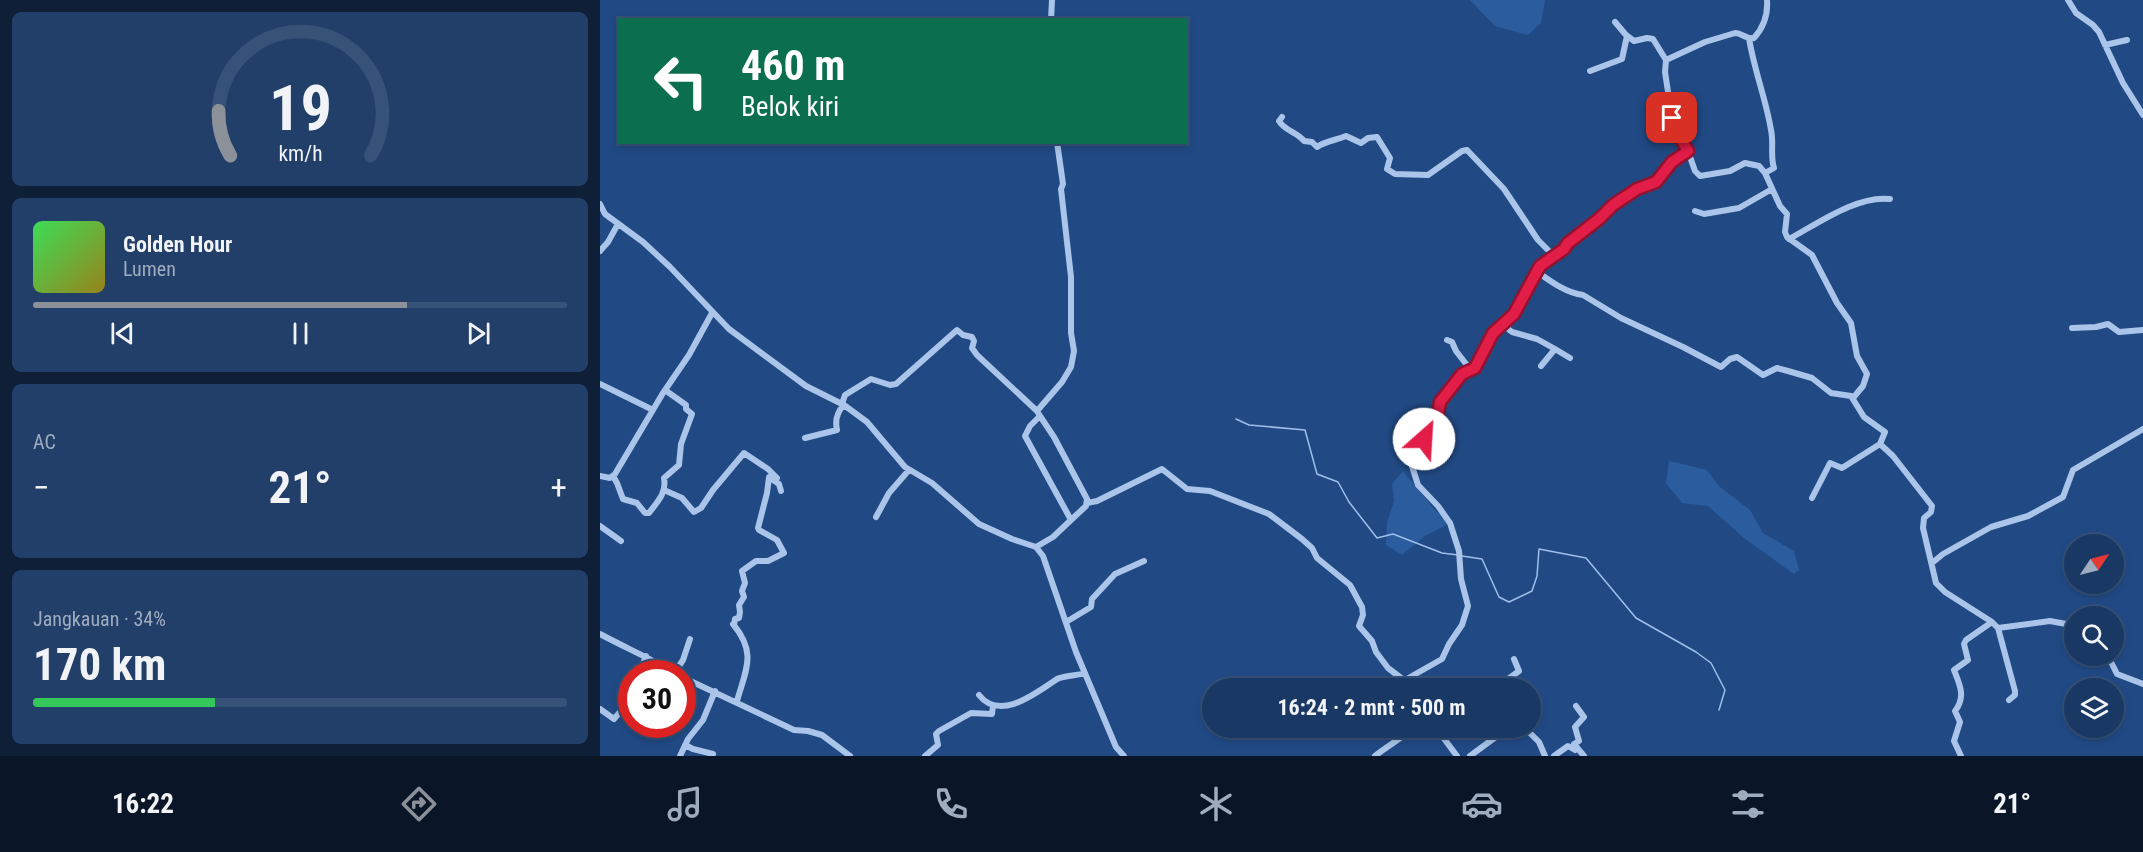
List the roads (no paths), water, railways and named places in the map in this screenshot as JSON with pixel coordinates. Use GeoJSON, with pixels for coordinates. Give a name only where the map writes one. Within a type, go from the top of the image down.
{"type":"FeatureCollection","features":[{"type":"Feature","properties":{"kind":"street"},"geometry":{"type":"LineString","coordinates":[[1051,18],[1052,0]]}},
{"type":"Feature","properties":{"kind":"street"},"geometry":{"type":"LineString","coordinates":[[1666,60],[1706,42],[1735,33],[1754,38],[1767,14],[1767,0]]}},
{"type":"Feature","properties":{"kind":"street"},"geometry":{"type":"LineString","coordinates":[[2068,0],[2076,13],[2093,25],[2123,83],[2140,105],[2143,115]]}},
{"type":"Feature","properties":{"kind":"street"},"geometry":{"type":"LineString","coordinates":[[1615,22],[1634,41],[1653,39],[1666,60],[1665,72],[1672,118],[1677,132],[1693,159],[1695,171],[1700,176],[1730,171],[1745,163],[1759,166],[1765,173],[1780,206],[1787,214],[1785,232],[1789,239],[1812,255],[1853,328],[1857,356],[1867,374],[1863,386],[1853,398]]}},
{"type":"Feature","properties":{"kind":"street"},"geometry":{"type":"LineString","coordinates":[[1590,71],[1622,59],[1627,36]]}},
{"type":"Feature","properties":{"kind":"street"},"geometry":{"type":"LineString","coordinates":[[1749,38],[1755,71],[1763,89],[1773,138],[1771,160],[1774,168],[1765,173]]}},
{"type":"Feature","properties":{"kind":"street"},"geometry":{"type":"LineString","coordinates":[[2105,45],[2127,40]]}},
{"type":"Feature","properties":{"kind":"street"},"geometry":{"type":"LineString","coordinates":[[1282,117],[1279,121],[1281,125],[1317,147],[1346,136],[1361,142],[1377,137],[1390,158],[1388,169],[1395,174],[1431,174],[1467,150],[1504,189],[1538,240],[1554,256]]}},
{"type":"Feature","properties":{"kind":"street"},"geometry":{"type":"LineString","coordinates":[[1057,144],[1071,277],[1071,333],[1074,351],[1071,367],[1025,433],[1025,439],[1071,520]]}},
{"type":"Feature","properties":{"kind":"street"},"geometry":{"type":"LineString","coordinates":[[1409,678],[1442,659],[1462,625],[1468,606],[1461,579],[1459,551],[1450,523],[1418,485],[1412,466],[1427,432],[1437,420],[1440,402],[1460,376],[1475,368],[1493,333],[1514,314],[1536,271],[1543,263],[1613,205],[1637,189],[1659,180],[1672,162],[1688,151]]}},
{"type":"Feature","properties":{"kind":"street"},"geometry":{"type":"LineString","coordinates":[[1695,210],[1704,214],[1739,208],[1772,189]]}},
{"type":"Feature","properties":{"kind":"street"},"geometry":{"type":"LineString","coordinates":[[1789,239],[1850,207],[1868,201],[1890,199]]}},
{"type":"Feature","properties":{"kind":"street"},"geometry":{"type":"LineString","coordinates":[[600,204],[605,214],[643,242],[670,267],[711,313],[729,329],[806,386],[843,405],[867,422],[909,470],[932,483],[979,525],[1036,547],[1043,556],[1084,673],[1116,747],[1124,756]]}},
{"type":"Feature","properties":{"kind":"street"},"geometry":{"type":"LineString","coordinates":[[600,251],[618,224]]}},
{"type":"Feature","properties":{"kind":"street"},"geometry":{"type":"LineString","coordinates":[[1536,271],[1556,285],[1584,295],[1622,318],[1721,367],[1730,359],[1737,357],[1763,375],[1777,368],[1788,370],[1812,378],[1831,393],[1846,394],[1853,398],[1864,417],[1885,432],[1880,444],[1842,468],[1830,463],[1812,498]]}},
{"type":"Feature","properties":{"kind":"street"},"geometry":{"type":"LineString","coordinates":[[600,476],[610,478],[621,466],[665,390],[689,355],[711,313]]}},
{"type":"Feature","properties":{"kind":"street"},"geometry":{"type":"LineString","coordinates":[[1502,324],[1512,332],[1537,339],[1570,358]]}},
{"type":"Feature","properties":{"kind":"street"},"geometry":{"type":"LineString","coordinates":[[2072,327],[2096,327],[2110,324],[2119,332],[2143,330]]}},
{"type":"Feature","properties":{"kind":"street"},"geometry":{"type":"LineString","coordinates":[[805,438],[837,430],[836,419],[845,395],[871,379],[890,385],[896,384],[957,330],[963,335],[972,337],[974,341],[972,348],[977,355],[1039,414],[1054,436],[1087,503]]}},
{"type":"Feature","properties":{"kind":"street"},"geometry":{"type":"LineString","coordinates":[[1447,340],[1452,342],[1470,369]]}},
{"type":"Feature","properties":{"kind":"street"},"geometry":{"type":"LineString","coordinates":[[1541,366],[1555,349]]}},
{"type":"Feature","properties":{"kind":"street"},"geometry":{"type":"LineString","coordinates":[[600,384],[654,410]]}},
{"type":"Feature","properties":{"kind":"street"},"geometry":{"type":"LineString","coordinates":[[613,476],[623,499],[637,503],[645,513],[649,513],[664,490],[664,478],[679,465],[681,444],[692,414],[686,409],[686,405],[665,390]]}},
{"type":"Feature","properties":{"kind":"street"},"geometry":{"type":"LineString","coordinates":[[1932,562],[1991,527],[2028,516],[2063,497],[2073,470],[2143,429]]}},
{"type":"Feature","properties":{"kind":"street"},"geometry":{"type":"LineString","coordinates":[[1880,444],[1893,456],[1932,506],[1931,512],[1924,518],[1923,528],[1936,583],[1945,592],[1998,628],[2015,691],[2009,700]]}},
{"type":"Feature","properties":{"kind":"street"},"geometry":{"type":"LineString","coordinates":[[664,490],[682,498],[694,512],[702,508],[722,478],[735,466],[744,453],[780,480],[780,488],[769,477],[758,528],[777,540],[784,553],[768,561],[755,562],[742,571],[745,583],[742,591],[744,597],[738,605],[739,618],[732,623],[745,642],[749,658],[737,701]]}},
{"type":"Feature","properties":{"kind":"street"},"geometry":{"type":"LineString","coordinates":[[1036,547],[1053,537],[1083,510],[1087,503],[1162,469],[1187,489],[1210,491],[1269,514],[1302,539],[1312,548],[1317,558],[1347,582],[1362,607],[1363,615],[1359,626],[1372,641],[1376,652],[1388,668],[1401,678]]}},
{"type":"Feature","properties":{"kind":"street"},"geometry":{"type":"LineString","coordinates":[[876,517],[889,493],[909,470]]}},
{"type":"Feature","properties":{"kind":"street"},"geometry":{"type":"LineString","coordinates":[[600,526],[621,541]]}},
{"type":"Feature","properties":{"kind":"street"},"geometry":{"type":"LineString","coordinates":[[1066,622],[1091,607],[1091,600],[1115,574],[1144,561]]}},
{"type":"Feature","properties":{"kind":"street"},"geometry":{"type":"LineString","coordinates":[[1998,628],[2050,621],[2064,624]]}},
{"type":"Feature","properties":{"kind":"street"},"geometry":{"type":"LineString","coordinates":[[1961,756],[1954,741],[1960,722],[1954,711],[1961,700],[1961,686],[1954,670],[1968,660],[1964,642],[1992,622]]}},
{"type":"Feature","properties":{"kind":"street"},"geometry":{"type":"LineString","coordinates":[[600,634],[624,648],[653,660]]}},
{"type":"Feature","properties":{"kind":"street"},"geometry":{"type":"LineString","coordinates":[[683,660],[690,639]]}},
{"type":"Feature","properties":{"kind":"street"},"geometry":{"type":"LineString","coordinates":[[644,660],[646,656]]}},
{"type":"Feature","properties":{"kind":"street"},"geometry":{"type":"LineString","coordinates":[[1510,678],[1519,671],[1514,659]]}},
{"type":"Feature","properties":{"kind":"street"},"geometry":{"type":"LineString","coordinates":[[2113,666],[2117,674],[2143,684]]}},
{"type":"Feature","properties":{"kind":"street"},"geometry":{"type":"LineString","coordinates":[[979,695],[987,704],[993,706],[1014,705],[1059,678],[1084,673]]}},
{"type":"Feature","properties":{"kind":"street"},"geometry":{"type":"LineString","coordinates":[[696,682],[737,701],[770,720],[794,730],[822,735],[850,756]]}},
{"type":"Feature","properties":{"kind":"street"},"geometry":{"type":"LineString","coordinates":[[680,756],[685,745],[701,725],[715,691]]}},
{"type":"Feature","properties":{"kind":"street"},"geometry":{"type":"LineString","coordinates":[[925,756],[938,745],[936,734],[971,713],[992,714],[993,706]]}},
{"type":"Feature","properties":{"kind":"street"},"geometry":{"type":"LineString","coordinates":[[1576,706],[1584,717],[1575,727],[1579,741],[1574,744],[1582,756]]}},
{"type":"Feature","properties":{"kind":"street"},"geometry":{"type":"LineString","coordinates":[[600,709],[614,719],[618,713]]}},
{"type":"Feature","properties":{"kind":"street"},"geometry":{"type":"LineString","coordinates":[[1375,756],[1398,738]]}},
{"type":"Feature","properties":{"kind":"street"},"geometry":{"type":"LineString","coordinates":[[1445,738],[1456,756]]}},
{"type":"Feature","properties":{"kind":"street"},"geometry":{"type":"LineString","coordinates":[[1470,756],[1494,738]]}},
{"type":"Feature","properties":{"kind":"street"},"geometry":{"type":"LineString","coordinates":[[1535,738],[1545,756]]}},
{"type":"Feature","properties":{"kind":"street"},"geometry":{"type":"LineString","coordinates":[[685,745],[713,754]]}},
{"type":"Feature","properties":{"kind":"street"},"geometry":{"type":"LineString","coordinates":[[1554,756],[1568,746],[1573,747],[1582,756]]}},
{"type":"Feature","properties":{"kind":"waterway"},"geometry":{"type":"LineString","coordinates":[[1236,419],[1249,425],[1305,430],[1317,474],[1338,482],[1349,502],[1377,538],[1393,534],[1442,553],[1458,555]]}},
{"type":"Feature","properties":{"kind":"waterway"},"geometry":{"type":"LineString","coordinates":[[1462,556],[1482,559],[1499,597],[1509,602],[1532,591],[1537,576],[1539,549],[1586,558],[1636,618],[1711,663],[1725,690],[1719,710]]}}]}
